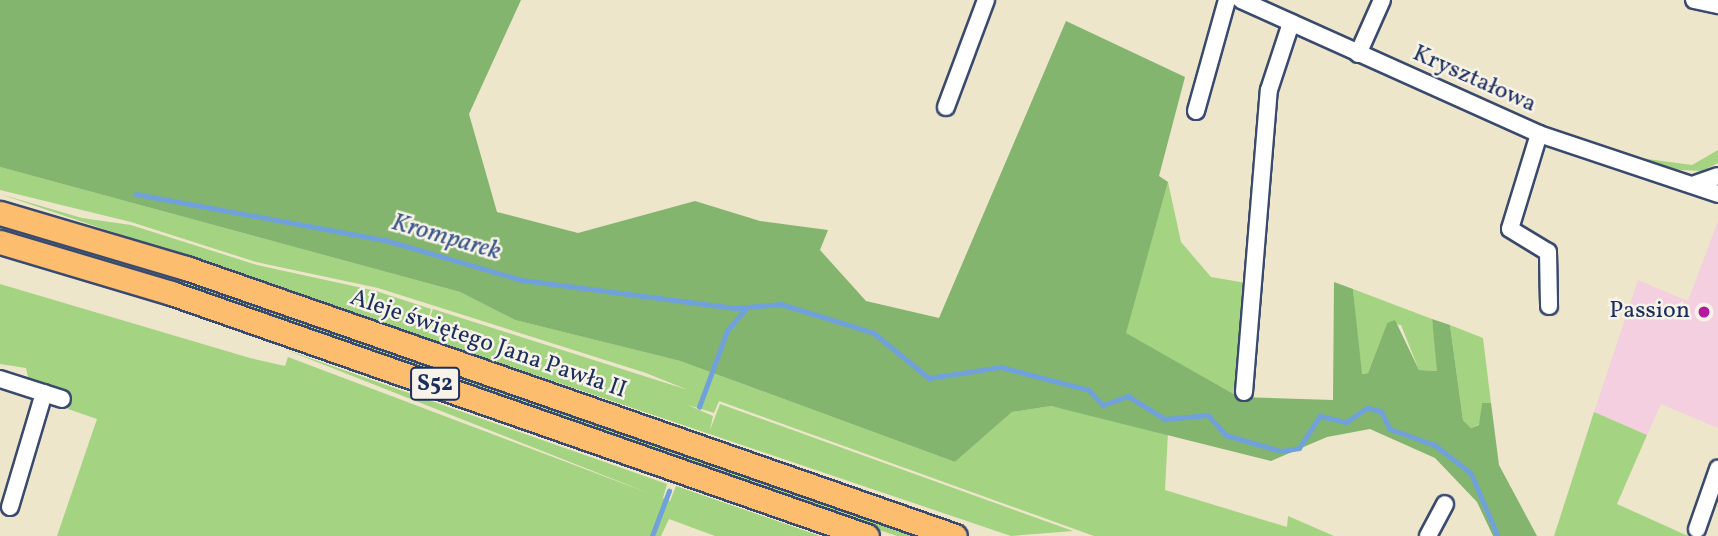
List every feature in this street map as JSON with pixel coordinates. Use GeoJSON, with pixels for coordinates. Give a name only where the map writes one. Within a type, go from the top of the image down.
{"type":"FeatureCollection","features":[{"type":"Feature","properties":{"kind":"highway","name":"Aleje świętego Jana Pawła II"},"geometry":{"type":"LineString","coordinates":[[0,213],[186,268],[955,536]]}},
{"type":"Feature","properties":{"kind":"highway","name":"S52"},"geometry":{"type":"LineString","coordinates":[[0,242],[171,293],[867,536]]}},
{"type":"Feature","properties":{"kind":"street"},"geometry":{"type":"LineString","coordinates":[[946,107],[986,0]]}},
{"type":"Feature","properties":{"kind":"street"},"geometry":{"type":"LineString","coordinates":[[1196,111],[1227,0]]}},
{"type":"Feature","properties":{"kind":"street","name":"Kryształowa"},"geometry":{"type":"LineString","coordinates":[[1241,0],[1260,4],[1291,23],[1539,134],[1634,170],[1695,184],[1718,194]]}},
{"type":"Feature","properties":{"kind":"street"},"geometry":{"type":"LineString","coordinates":[[1358,54],[1382,0]]}},
{"type":"Feature","properties":{"kind":"street"},"geometry":{"type":"LineString","coordinates":[[1694,0],[1718,5]]}},
{"type":"Feature","properties":{"kind":"street"},"geometry":{"type":"LineString","coordinates":[[1244,392],[1269,90],[1291,23]]}},
{"type":"Feature","properties":{"kind":"street"},"geometry":{"type":"LineString","coordinates":[[1539,134],[1510,229],[1548,252],[1549,306]]}},
{"type":"Feature","properties":{"kind":"street"},"geometry":{"type":"LineString","coordinates":[[1695,184],[1718,176]]}},
{"type":"Feature","properties":{"kind":"street"},"geometry":{"type":"LineString","coordinates":[[0,379],[62,399]]}},
{"type":"Feature","properties":{"kind":"street"},"geometry":{"type":"LineString","coordinates":[[10,508],[44,393]]}},
{"type":"Feature","properties":{"kind":"street"},"geometry":{"type":"LineString","coordinates":[[1697,529],[1718,469]]}},
{"type":"Feature","properties":{"kind":"street"},"geometry":{"type":"LineString","coordinates":[[1428,536],[1445,504]]}},
{"type":"Feature","properties":{"kind":"shaded area"},"geometry":{"type":"Polygon","coordinates":[[[1718,221],[1718,428],[1661,404],[1647,435],[1594,412],[1638,280],[1688,301],[1718,221]]]}},
{"type":"Feature","properties":{"kind":"green space"},"geometry":{"type":"Polygon","coordinates":[[[0,0],[521,0],[469,114],[497,212],[578,233],[695,201],[760,221],[828,230],[820,250],[866,301],[939,318],[1066,21],[1185,77],[1159,176],[1168,182],[1126,333],[1239,397],[1333,400],[1334,282],[1353,289],[1362,374],[1368,373],[1387,323],[1395,320],[1419,370],[1437,371],[1432,319],[1450,325],[1463,420],[1471,428],[1479,425],[1482,403],[1491,403],[1499,465],[1537,536],[1493,536],[1477,502],[1435,458],[1370,429],[1327,437],[1271,461],[1051,406],[1012,412],[955,462],[680,361],[515,320],[460,292],[0,167],[0,0]]]}},
{"type":"Feature","properties":{"kind":"green space"},"geometry":{"type":"Polygon","coordinates":[[[1718,150],[1718,163],[1702,171],[1662,169],[1635,163],[1633,157],[1692,165],[1718,150]]]}},
{"type":"Feature","properties":{"kind":"green space"},"geometry":{"type":"Polygon","coordinates":[[[0,167],[460,292],[515,320],[680,361],[955,462],[1012,412],[1051,406],[1168,432],[1165,490],[1287,527],[1288,516],[1334,536],[1094,536],[719,401],[714,413],[688,405],[713,416],[710,430],[720,404],[1073,531],[1011,536],[0,194],[82,218],[131,225],[257,265],[376,291],[431,309],[425,330],[433,309],[688,390],[646,373],[378,288],[256,262],[131,222],[0,190],[0,167]]]}},
{"type":"Feature","properties":{"kind":"green space"},"geometry":{"type":"Polygon","coordinates":[[[1168,182],[1181,242],[1211,277],[1246,283],[1239,397],[1125,333],[1168,182]]]}},
{"type":"Feature","properties":{"kind":"green space"},"geometry":{"type":"Polygon","coordinates":[[[0,224],[234,296],[923,536],[897,536],[0,232],[0,224]]]}},
{"type":"Feature","properties":{"kind":"green space"},"geometry":{"type":"Polygon","coordinates":[[[0,284],[250,358],[285,366],[288,357],[651,494],[284,349],[667,484],[663,498],[670,501],[676,486],[820,536],[715,536],[669,519],[661,536],[57,536],[97,419],[68,409],[70,394],[29,381],[26,368],[0,364],[0,284]]]}},
{"type":"Feature","properties":{"kind":"green space"},"geometry":{"type":"Polygon","coordinates":[[[1353,289],[1432,319],[1438,371],[1419,370],[1401,325],[1387,323],[1368,373],[1361,374],[1353,289]]]}},
{"type":"Feature","properties":{"kind":"green space"},"geometry":{"type":"Polygon","coordinates":[[[1450,325],[1483,338],[1491,403],[1482,403],[1480,424],[1471,428],[1463,420],[1450,325]]]}},
{"type":"Feature","properties":{"kind":"green space"},"geometry":{"type":"Polygon","coordinates":[[[1594,412],[1647,435],[1617,504],[1688,536],[1554,536],[1594,412]]]}},
{"type":"Feature","properties":{"kind":"waterway","name":"Kromparek"},"geometry":{"type":"LineString","coordinates":[[136,194],[385,240],[522,280],[736,308],[781,304],[874,333],[929,378],[1001,367],[1089,390],[1103,405],[1128,396],[1165,419],[1208,415],[1226,435],[1281,451],[1299,448],[1320,416],[1346,422],[1367,408],[1381,411],[1390,429],[1435,445],[1471,473],[1498,536]]}},
{"type":"Feature","properties":{"kind":"waterway","name":"Kromparek"},"geometry":{"type":"LineString","coordinates":[[699,407],[727,331],[746,308]]}},
{"type":"Feature","properties":{"kind":"waterway","name":"Kromparek"},"geometry":{"type":"LineString","coordinates":[[652,536],[669,491]]}},
{"type":"Feature","properties":{"kind":"place","name":"Passion"},"geometry":{"type":"Point","coordinates":[1704,312]}}]}
